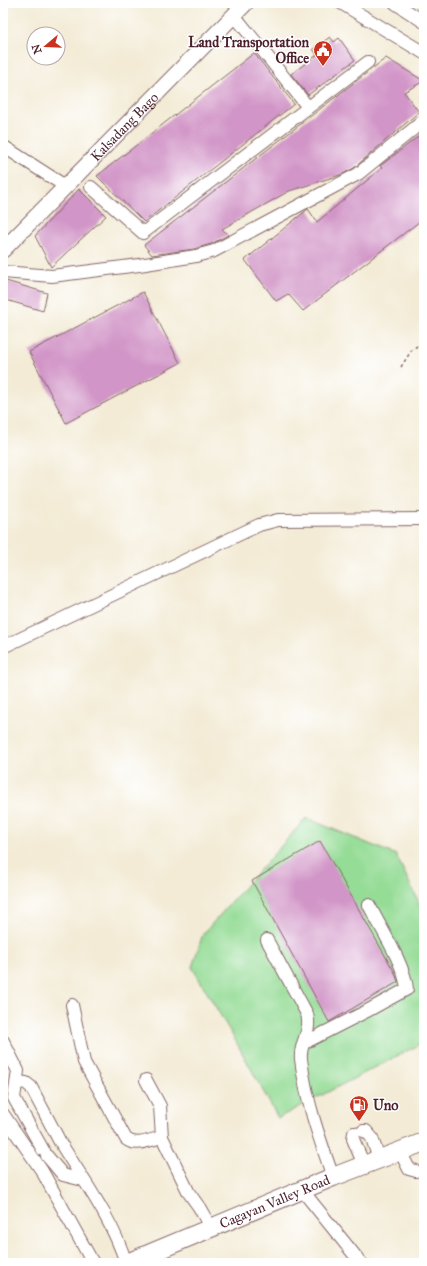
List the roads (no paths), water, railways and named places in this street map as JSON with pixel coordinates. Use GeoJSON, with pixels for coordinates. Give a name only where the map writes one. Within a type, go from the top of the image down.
{"type":"FeatureCollection","features":[{"type":"Feature","properties":{"kind":"highway","name":"Cagayan Valley Road"},"geometry":{"type":"LineString","coordinates":[[127,1263],[333,1177],[424,1142]]}},
{"type":"Feature","properties":{"kind":"main road","name":"Kalsadang Bago"},"geometry":{"type":"LineString","coordinates":[[3,250],[246,3]]}},
{"type":"Feature","properties":{"kind":"street"},"geometry":{"type":"LineString","coordinates":[[341,3],[424,53]]}},
{"type":"Feature","properties":{"kind":"street"},"geometry":{"type":"LineString","coordinates":[[395,3],[424,22]]}},
{"type":"Feature","properties":{"kind":"street"},"geometry":{"type":"LineString","coordinates":[[234,16],[308,107]]}},
{"type":"Feature","properties":{"kind":"street"},"geometry":{"type":"LineString","coordinates":[[91,187],[143,233],[368,62]]}},
{"type":"Feature","properties":{"kind":"street"},"geometry":{"type":"LineString","coordinates":[[3,272],[52,276],[196,256],[214,250],[358,174],[422,122]]}},
{"type":"Feature","properties":{"kind":"street"},"geometry":{"type":"LineString","coordinates":[[3,146],[65,186]]}},
{"type":"Feature","properties":{"kind":"street"},"geometry":{"type":"LineString","coordinates":[[3,647],[258,525],[278,520],[424,520]]}},
{"type":"Feature","properties":{"kind":"street"},"geometry":{"type":"LineString","coordinates":[[304,1043],[407,989],[406,982],[392,949],[369,905]]}},
{"type":"Feature","properties":{"kind":"street"},"geometry":{"type":"LineString","coordinates":[[267,940],[307,1014],[310,1024],[300,1056],[309,1110],[333,1177]]}},
{"type":"Feature","properties":{"kind":"street"},"geometry":{"type":"LineString","coordinates":[[72,1005],[84,1062],[126,1139],[130,1142],[138,1143],[162,1138]]}},
{"type":"Feature","properties":{"kind":"street"},"geometry":{"type":"LineString","coordinates":[[3,1042],[18,1071],[18,1082],[14,1098],[45,1153],[63,1175],[83,1180]]}},
{"type":"Feature","properties":{"kind":"street"},"geometry":{"type":"LineString","coordinates":[[146,1080],[160,1106],[162,1138],[189,1193],[211,1228]]}},
{"type":"Feature","properties":{"kind":"street"},"geometry":{"type":"LineString","coordinates":[[18,1082],[26,1083],[32,1087],[62,1144],[110,1224],[127,1263]]}},
{"type":"Feature","properties":{"kind":"street"},"geometry":{"type":"LineString","coordinates":[[3,1114],[42,1171],[93,1263]]}},
{"type":"Feature","properties":{"kind":"street"},"geometry":{"type":"LineString","coordinates":[[366,1131],[372,1138],[372,1162],[353,1138],[359,1132],[366,1131]]}},
{"type":"Feature","properties":{"kind":"street"},"geometry":{"type":"LineString","coordinates":[[400,1151],[409,1169],[416,1171]]}},
{"type":"Feature","properties":{"kind":"street"},"geometry":{"type":"LineString","coordinates":[[302,1190],[361,1263]]}},
{"type":"Feature","properties":{"kind":"place","name":"Land Transportation Office"},"geometry":{"type":"Point","coordinates":[323,67]}},
{"type":"Feature","properties":{"kind":"place","name":"Uno"},"geometry":{"type":"Point","coordinates":[359,1122]}}]}
